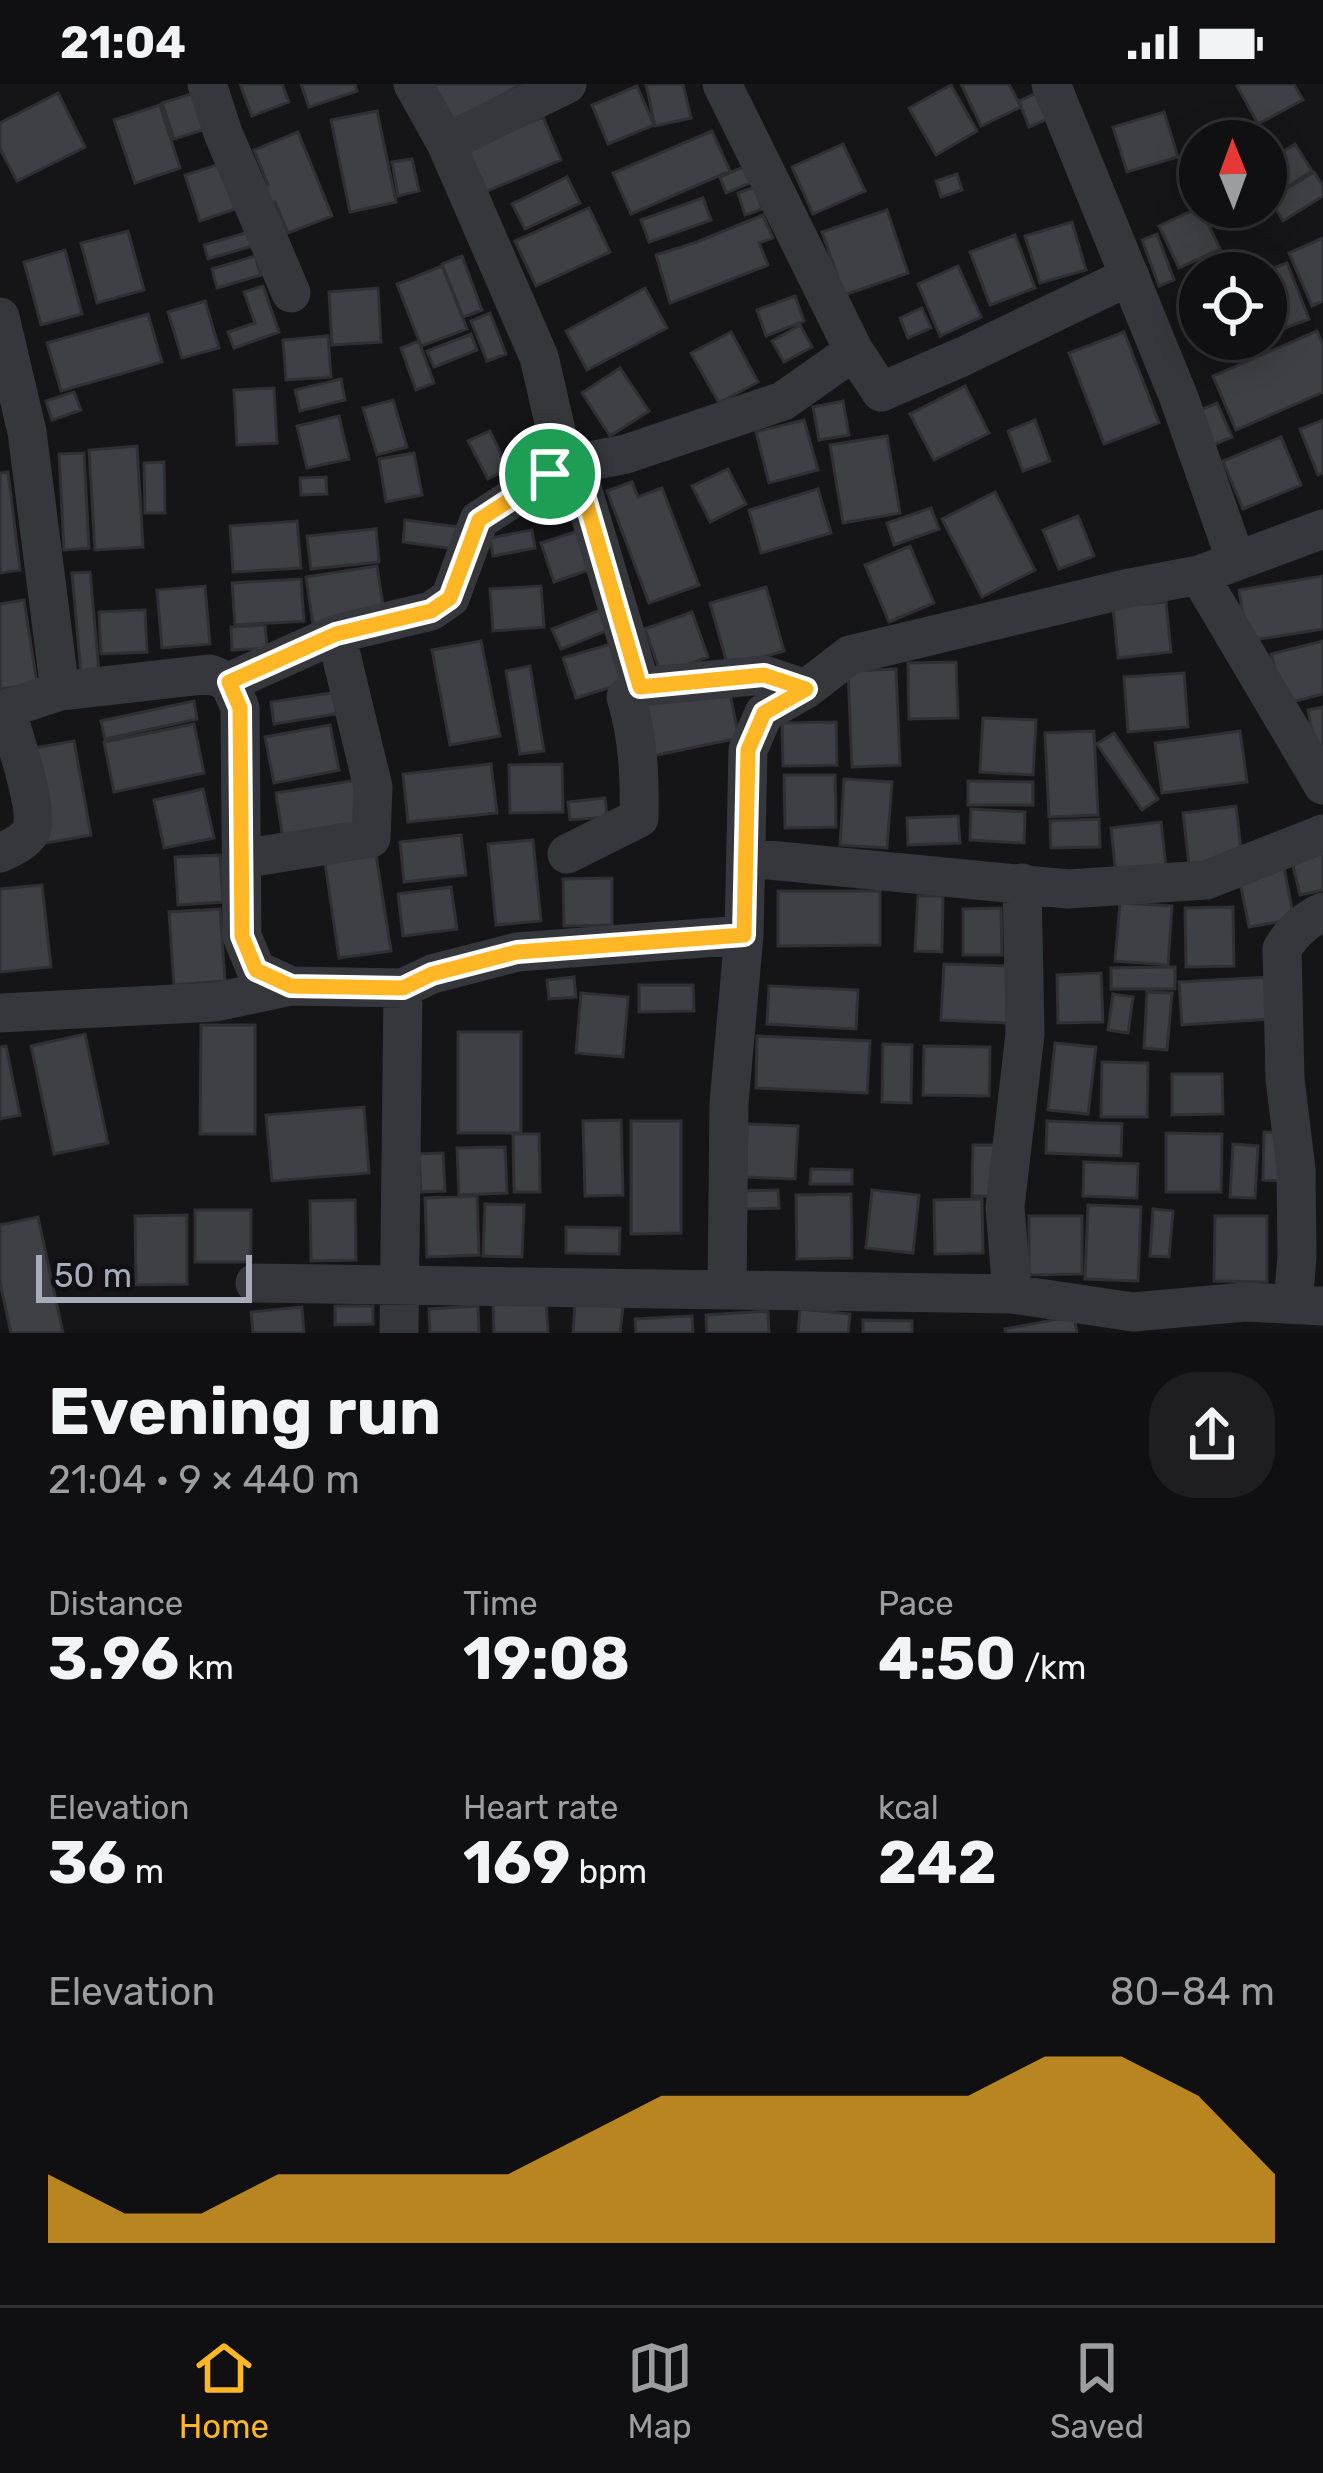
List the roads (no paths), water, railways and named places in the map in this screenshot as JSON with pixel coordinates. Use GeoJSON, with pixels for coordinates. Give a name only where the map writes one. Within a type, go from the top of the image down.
{"type":"FeatureCollection","features":[{"type":"Feature","properties":{"kind":"street"},"geometry":{"type":"LineString","coordinates":[[207,84],[291,293]]}},
{"type":"Feature","properties":{"kind":"street"},"geometry":{"type":"LineString","coordinates":[[413,84],[446,143],[539,358],[562,469],[640,687]]}},
{"type":"Feature","properties":{"kind":"street"},"geometry":{"type":"LineString","coordinates":[[446,143],[567,84]]}},
{"type":"Feature","properties":{"kind":"street"},"geometry":{"type":"LineString","coordinates":[[722,84],[854,351],[881,392],[1130,276]]}},
{"type":"Feature","properties":{"kind":"street"},"geometry":{"type":"LineString","coordinates":[[1051,84],[1179,398],[1236,561]]}},
{"type":"Feature","properties":{"kind":"street"},"geometry":{"type":"LineString","coordinates":[[0,317],[13,428],[60,691]]}},
{"type":"Feature","properties":{"kind":"street"},"geometry":{"type":"LineString","coordinates":[[229,682],[336,634],[431,611],[450,598],[479,520],[562,469],[626,454],[783,401],[854,351]]}},
{"type":"Feature","properties":{"kind":"street"},"geometry":{"type":"LineString","coordinates":[[727,1290],[729,1103],[744,935],[748,750],[764,713],[850,655],[1198,575],[1323,529]]}},
{"type":"Feature","properties":{"kind":"street"},"geometry":{"type":"LineString","coordinates":[[1198,575],[1323,785]]}},
{"type":"Feature","properties":{"kind":"street"},"geometry":{"type":"LineString","coordinates":[[242,859],[370,838],[374,787],[336,634]]}},
{"type":"Feature","properties":{"kind":"street"},"geometry":{"type":"LineString","coordinates":[[0,853],[30,834],[34,813],[3,710],[60,691],[210,674],[229,682],[240,708],[242,936],[256,970],[291,986]]}},
{"type":"Feature","properties":{"kind":"street"},"geometry":{"type":"LineString","coordinates":[[567,854],[639,818],[638,758],[626,697],[640,687],[764,675],[806,689]]}},
{"type":"Feature","properties":{"kind":"street"},"geometry":{"type":"LineString","coordinates":[[747,857],[1068,889],[1206,880],[1323,834]]}},
{"type":"Feature","properties":{"kind":"street"},"geometry":{"type":"LineString","coordinates":[[1012,1294],[1005,1207],[1025,1034],[1022,883]]}},
{"type":"Feature","properties":{"kind":"street"},"geometry":{"type":"LineString","coordinates":[[255,1283],[1012,1294],[1174,1321],[1244,1302],[1308,1305],[1297,1257],[1310,1168],[1285,1079],[1282,949],[1292,933],[1323,912]]}},
{"type":"Feature","properties":{"kind":"street"},"geometry":{"type":"LineString","coordinates":[[0,1013],[214,1002],[291,986],[403,988],[432,974],[517,952],[744,935]]}},
{"type":"Feature","properties":{"kind":"street"},"geometry":{"type":"LineString","coordinates":[[399,1333],[403,988]]}}]}
